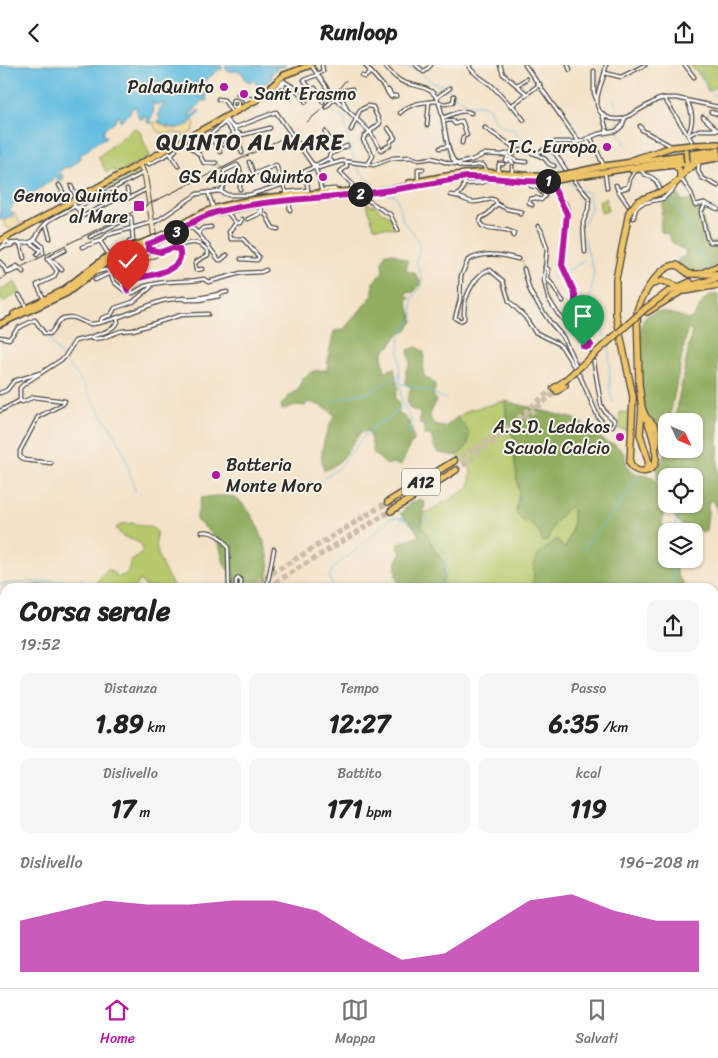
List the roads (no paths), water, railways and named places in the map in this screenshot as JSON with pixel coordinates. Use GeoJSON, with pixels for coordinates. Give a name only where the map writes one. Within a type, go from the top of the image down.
{"type":"FeatureCollection","features":[{"type":"Feature","properties":{"kind":"highway"},"geometry":{"type":"LineString","coordinates":[[642,408],[656,449],[657,459],[655,466],[644,472],[634,469],[630,463],[633,397],[616,314],[616,279],[629,212],[638,201],[662,194],[698,162]]}},
{"type":"Feature","properties":{"kind":"highway"},"geometry":{"type":"LineString","coordinates":[[686,163],[686,171]]}},
{"type":"Feature","properties":{"kind":"highway"},"geometry":{"type":"LineString","coordinates":[[674,184],[680,177],[686,163]]}},
{"type":"Feature","properties":{"kind":"highway"},"geometry":{"type":"LineString","coordinates":[[675,165],[680,171],[680,177]]}},
{"type":"Feature","properties":{"kind":"highway"},"geometry":{"type":"LineString","coordinates":[[556,390],[564,383],[647,312],[671,293],[685,277],[682,269],[677,265],[669,265],[665,268],[646,291],[637,311],[639,384],[642,408],[640,434],[649,463],[644,472]]}},
{"type":"Feature","properties":{"kind":"highway"},"geometry":{"type":"LineString","coordinates":[[677,265],[689,275],[718,274]]}},
{"type":"Feature","properties":{"kind":"highway"},"geometry":{"type":"LineString","coordinates":[[698,275],[718,266]]}},
{"type":"Feature","properties":{"kind":"highway"},"geometry":{"type":"LineString","coordinates":[[564,383],[646,308],[688,283],[718,274]]}},
{"type":"Feature","properties":{"kind":"highway"},"geometry":{"type":"LineString","coordinates":[[646,291],[659,281],[674,285]]}},
{"type":"Feature","properties":{"kind":"highway"},"geometry":{"type":"LineString","coordinates":[[671,293],[690,286],[716,282]]}},
{"type":"Feature","properties":{"kind":"highway","name":"A12"},"geometry":{"type":"LineString","coordinates":[[388,502],[454,461]]}},
{"type":"Feature","properties":{"kind":"highway","name":"A12"},"geometry":{"type":"LineString","coordinates":[[391,511],[456,470]]}},
{"type":"Feature","properties":{"kind":"main road"},"geometry":{"type":"LineString","coordinates":[[4,240],[12,234],[73,205],[78,198],[184,140],[225,121],[239,108],[261,97],[284,75],[311,65]]}},
{"type":"Feature","properties":{"kind":"main road"},"geometry":{"type":"LineString","coordinates":[[622,164],[672,147],[684,149],[718,144]]}},
{"type":"Feature","properties":{"kind":"main road"},"geometry":{"type":"LineString","coordinates":[[0,320],[68,288],[109,255],[153,244],[210,214],[226,210],[408,185],[492,177],[530,181],[551,179],[604,169],[694,147],[718,151]]}},
{"type":"Feature","properties":{"kind":"main road"},"geometry":{"type":"LineString","coordinates":[[684,149],[686,163]]}},
{"type":"Feature","properties":{"kind":"main road"},"geometry":{"type":"LineString","coordinates":[[612,170],[718,154]]}},
{"type":"Feature","properties":{"kind":"main road"},"geometry":{"type":"LineString","coordinates":[[604,169],[639,170],[718,158]]}},
{"type":"Feature","properties":{"kind":"main road"},"geometry":{"type":"LineString","coordinates":[[408,185],[418,181],[487,172],[551,179]]}},
{"type":"Feature","properties":{"kind":"main road"},"geometry":{"type":"LineString","coordinates":[[0,324],[67,293],[113,257],[153,244],[205,212],[267,198],[377,190]]}},
{"type":"Feature","properties":{"kind":"street"},"geometry":{"type":"LineString","coordinates":[[311,65],[334,96],[370,132],[379,148],[383,150],[395,138],[388,128]]}},
{"type":"Feature","properties":{"kind":"street"},"geometry":{"type":"LineString","coordinates":[[322,65],[323,71],[304,80],[310,90],[315,88],[323,102]]}},
{"type":"Feature","properties":{"kind":"street"},"geometry":{"type":"LineString","coordinates":[[364,65],[392,96],[396,96]]}},
{"type":"Feature","properties":{"kind":"street"},"geometry":{"type":"LineString","coordinates":[[384,65],[399,80],[430,91],[442,104],[453,102],[454,96]]}},
{"type":"Feature","properties":{"kind":"street"},"geometry":{"type":"LineString","coordinates":[[416,65],[424,72],[431,65]]}},
{"type":"Feature","properties":{"kind":"street"},"geometry":{"type":"LineString","coordinates":[[470,65],[469,67],[477,76],[482,81],[489,83],[513,106],[524,120]]}},
{"type":"Feature","properties":{"kind":"street"},"geometry":{"type":"LineString","coordinates":[[500,65],[503,74],[527,94]]}},
{"type":"Feature","properties":{"kind":"street"},"geometry":{"type":"LineString","coordinates":[[525,65],[579,142]]}},
{"type":"Feature","properties":{"kind":"street"},"geometry":{"type":"LineString","coordinates":[[568,65],[570,70]]}},
{"type":"Feature","properties":{"kind":"street"},"geometry":{"type":"LineString","coordinates":[[597,101],[606,65]]}},
{"type":"Feature","properties":{"kind":"street"},"geometry":{"type":"LineString","coordinates":[[605,73],[621,77],[645,65]]}},
{"type":"Feature","properties":{"kind":"street"},"geometry":{"type":"LineString","coordinates":[[685,65],[694,77]]}},
{"type":"Feature","properties":{"kind":"street"},"geometry":{"type":"LineString","coordinates":[[594,71],[595,99],[602,113],[607,132]]}},
{"type":"Feature","properties":{"kind":"street"},"geometry":{"type":"LineString","coordinates":[[362,75],[365,77],[371,72]]}},
{"type":"Feature","properties":{"kind":"street"},"geometry":{"type":"LineString","coordinates":[[516,85],[526,79]]}},
{"type":"Feature","properties":{"kind":"street"},"geometry":{"type":"LineString","coordinates":[[271,88],[275,89],[285,82]]}},
{"type":"Feature","properties":{"kind":"street"},"geometry":{"type":"LineString","coordinates":[[278,95],[285,82]]}},
{"type":"Feature","properties":{"kind":"street"},"geometry":{"type":"LineString","coordinates":[[285,82],[295,88],[306,102]]}},
{"type":"Feature","properties":{"kind":"street"},"geometry":{"type":"LineString","coordinates":[[513,106],[540,85]]}},
{"type":"Feature","properties":{"kind":"street"},"geometry":{"type":"LineString","coordinates":[[400,113],[416,103],[437,99],[450,87]]}},
{"type":"Feature","properties":{"kind":"street"},"geometry":{"type":"LineString","coordinates":[[385,88],[390,97]]}},
{"type":"Feature","properties":{"kind":"street"},"geometry":{"type":"LineString","coordinates":[[346,107],[340,94],[342,91],[352,89]]}},
{"type":"Feature","properties":{"kind":"street"},"geometry":{"type":"LineString","coordinates":[[238,94],[246,100],[249,97],[253,99],[261,97]]}},
{"type":"Feature","properties":{"kind":"street"},"geometry":{"type":"LineString","coordinates":[[326,107],[334,96]]}},
{"type":"Feature","properties":{"kind":"street"},"geometry":{"type":"LineString","coordinates":[[602,113],[607,117],[617,120],[625,118],[664,98],[687,100],[718,107]]}},
{"type":"Feature","properties":{"kind":"street"},"geometry":{"type":"LineString","coordinates":[[664,98],[689,133],[694,147]]}},
{"type":"Feature","properties":{"kind":"street"},"geometry":{"type":"LineString","coordinates":[[218,99],[224,99],[233,113]]}},
{"type":"Feature","properties":{"kind":"street"},"geometry":{"type":"LineString","coordinates":[[437,99],[444,119],[448,146],[453,161],[460,166],[483,165],[486,167],[487,172]]}},
{"type":"Feature","properties":{"kind":"street"},"geometry":{"type":"LineString","coordinates":[[427,125],[428,100]]}},
{"type":"Feature","properties":{"kind":"street"},"geometry":{"type":"LineString","coordinates":[[687,100],[693,112],[693,122],[689,133]]}},
{"type":"Feature","properties":{"kind":"street"},"geometry":{"type":"LineString","coordinates":[[351,130],[360,110],[368,106],[373,107],[380,123],[363,140],[373,156],[368,164]]}},
{"type":"Feature","properties":{"kind":"street"},"geometry":{"type":"LineString","coordinates":[[444,119],[462,111],[471,113]]}},
{"type":"Feature","properties":{"kind":"street"},"geometry":{"type":"LineString","coordinates":[[711,111],[718,114]]}},
{"type":"Feature","properties":{"kind":"street"},"geometry":{"type":"LineString","coordinates":[[234,128],[276,112],[315,166],[321,190],[335,189]]}},
{"type":"Feature","properties":{"kind":"street"},"geometry":{"type":"LineString","coordinates":[[703,117],[718,130]]}},
{"type":"Feature","properties":{"kind":"street"},"geometry":{"type":"LineString","coordinates":[[554,153],[552,146],[554,143],[579,142],[619,129],[625,118]]}},
{"type":"Feature","properties":{"kind":"street"},"geometry":{"type":"LineString","coordinates":[[444,119],[455,124],[462,121],[467,135],[463,137],[462,143]]}},
{"type":"Feature","properties":{"kind":"street"},"geometry":{"type":"LineString","coordinates":[[225,121],[242,135],[270,128]]}},
{"type":"Feature","properties":{"kind":"street"},"geometry":{"type":"LineString","coordinates":[[223,145],[234,134],[225,121]]}},
{"type":"Feature","properties":{"kind":"street"},"geometry":{"type":"LineString","coordinates":[[220,152],[210,135],[225,121]]}},
{"type":"Feature","properties":{"kind":"street"},"geometry":{"type":"LineString","coordinates":[[640,126],[642,130],[672,147]]}},
{"type":"Feature","properties":{"kind":"street"},"geometry":{"type":"LineString","coordinates":[[234,128],[240,139],[242,153]]}},
{"type":"Feature","properties":{"kind":"street"},"geometry":{"type":"LineString","coordinates":[[485,129],[512,146],[515,153]]}},
{"type":"Feature","properties":{"kind":"street"},"geometry":{"type":"LineString","coordinates":[[689,133],[699,130],[718,130]]}},
{"type":"Feature","properties":{"kind":"street"},"geometry":{"type":"LineString","coordinates":[[325,132],[337,151]]}},
{"type":"Feature","properties":{"kind":"street"},"geometry":{"type":"LineString","coordinates":[[590,137],[604,169],[607,188]]}},
{"type":"Feature","properties":{"kind":"street"},"geometry":{"type":"LineString","coordinates":[[184,140],[186,144],[199,153],[204,163],[216,163]]}},
{"type":"Feature","properties":{"kind":"street"},"geometry":{"type":"LineString","coordinates":[[82,247],[100,241],[107,235],[157,221],[197,194],[221,191],[228,195],[249,195],[284,185],[347,146]]}},
{"type":"Feature","properties":{"kind":"street"},"geometry":{"type":"LineString","coordinates":[[440,148],[448,146]]}},
{"type":"Feature","properties":{"kind":"street"},"geometry":{"type":"LineString","coordinates":[[537,154],[547,148],[554,153],[573,181],[589,198],[590,205],[584,218],[585,252]]}},
{"type":"Feature","properties":{"kind":"street"},"geometry":{"type":"LineString","coordinates":[[147,161],[149,164],[176,150]]}},
{"type":"Feature","properties":{"kind":"street"},"geometry":{"type":"LineString","coordinates":[[315,166],[318,168],[342,161],[374,165],[385,160],[402,157],[432,158],[448,163],[456,163],[485,154],[508,155],[522,150],[537,154],[554,166]]}},
{"type":"Feature","properties":{"kind":"street"},"geometry":{"type":"LineString","coordinates":[[171,154],[178,166]]}},
{"type":"Feature","properties":{"kind":"street"},"geometry":{"type":"LineString","coordinates":[[508,155],[518,161],[526,162]]}},
{"type":"Feature","properties":{"kind":"street"},"geometry":{"type":"LineString","coordinates":[[508,155],[506,161],[510,160],[513,164],[512,174]]}},
{"type":"Feature","properties":{"kind":"street"},"geometry":{"type":"LineString","coordinates":[[330,156],[333,163]]}},
{"type":"Feature","properties":{"kind":"street"},"geometry":{"type":"LineString","coordinates":[[249,162],[254,174],[276,165],[286,192],[308,190],[305,171]]}},
{"type":"Feature","properties":{"kind":"street"},"geometry":{"type":"LineString","coordinates":[[346,162],[347,166],[340,172],[352,184],[351,187]]}},
{"type":"Feature","properties":{"kind":"street"},"geometry":{"type":"LineString","coordinates":[[698,162],[698,174],[705,180],[718,185]]}},
{"type":"Feature","properties":{"kind":"street"},"geometry":{"type":"LineString","coordinates":[[498,173],[499,164],[503,164]]}},
{"type":"Feature","properties":{"kind":"street"},"geometry":{"type":"LineString","coordinates":[[140,165],[144,173],[147,189],[153,244],[148,258],[144,257]]}},
{"type":"Feature","properties":{"kind":"street"},"geometry":{"type":"LineString","coordinates":[[221,191],[224,185],[224,171],[237,165],[240,169],[240,189]]}},
{"type":"Feature","properties":{"kind":"street"},"geometry":{"type":"LineString","coordinates":[[460,166],[461,171]]}},
{"type":"Feature","properties":{"kind":"street"},"geometry":{"type":"LineString","coordinates":[[418,181],[418,169],[422,169]]}},
{"type":"Feature","properties":{"kind":"street"},"geometry":{"type":"LineString","coordinates":[[618,190],[628,187],[630,179],[639,170],[657,181],[662,194]]}},
{"type":"Feature","properties":{"kind":"street"},"geometry":{"type":"LineString","coordinates":[[1,248],[4,240],[31,243],[45,225],[73,205],[144,173]]}},
{"type":"Feature","properties":{"kind":"street"},"geometry":{"type":"LineString","coordinates":[[551,179],[566,211]]}},
{"type":"Feature","properties":{"kind":"street"},"geometry":{"type":"LineString","coordinates":[[634,218],[635,210],[641,203],[662,194],[682,180],[691,193],[695,205],[704,203],[718,209]]}},
{"type":"Feature","properties":{"kind":"street"},"geometry":{"type":"LineString","coordinates":[[458,196],[459,192],[463,189],[465,181]]}},
{"type":"Feature","properties":{"kind":"street"},"geometry":{"type":"LineString","coordinates":[[530,181],[530,186],[537,187],[545,196],[542,200],[530,199],[529,201],[532,205]]}},
{"type":"Feature","properties":{"kind":"street"},"geometry":{"type":"LineString","coordinates":[[59,185],[83,216],[117,199],[129,198],[147,189]]}},
{"type":"Feature","properties":{"kind":"street"},"geometry":{"type":"LineString","coordinates":[[616,185],[628,205]]}},
{"type":"Feature","properties":{"kind":"street"},"geometry":{"type":"LineString","coordinates":[[71,186],[78,198]]}},
{"type":"Feature","properties":{"kind":"street"},"geometry":{"type":"LineString","coordinates":[[127,189],[129,198]]}},
{"type":"Feature","properties":{"kind":"street"},"geometry":{"type":"LineString","coordinates":[[208,192],[213,207]]}},
{"type":"Feature","properties":{"kind":"street"},"geometry":{"type":"LineString","coordinates":[[451,195],[474,203],[491,199],[507,209],[522,211]]}},
{"type":"Feature","properties":{"kind":"street"},"geometry":{"type":"LineString","coordinates":[[357,198],[362,198],[374,204],[383,212],[390,214],[398,230]]}},
{"type":"Feature","properties":{"kind":"street"},"geometry":{"type":"LineString","coordinates":[[289,200],[290,210]]}},
{"type":"Feature","properties":{"kind":"street"},"geometry":{"type":"LineString","coordinates":[[524,269],[529,288],[540,308],[567,343],[598,417],[606,425],[612,426],[614,423],[613,419],[605,412],[601,405],[591,345],[576,324],[575,294],[562,262],[566,211],[568,209],[565,203]]}},
{"type":"Feature","properties":{"kind":"street"},"geometry":{"type":"LineString","coordinates":[[704,203],[705,205],[701,212],[707,239],[718,242]]}},
{"type":"Feature","properties":{"kind":"street"},"geometry":{"type":"LineString","coordinates":[[248,219],[260,213],[261,204]]}},
{"type":"Feature","properties":{"kind":"street"},"geometry":{"type":"LineString","coordinates":[[261,204],[262,213],[266,215],[273,228],[278,229]]}},
{"type":"Feature","properties":{"kind":"street"},"geometry":{"type":"LineString","coordinates":[[497,204],[488,214],[481,218],[480,223],[486,228],[498,228],[512,232],[514,236]]}},
{"type":"Feature","properties":{"kind":"street"},"geometry":{"type":"LineString","coordinates":[[226,210],[236,223]]}},
{"type":"Feature","properties":{"kind":"street"},"geometry":{"type":"LineString","coordinates":[[90,237],[132,217],[132,240],[129,242]]}},
{"type":"Feature","properties":{"kind":"street"},"geometry":{"type":"LineString","coordinates":[[242,219],[229,232],[231,239],[243,239],[259,257],[257,260],[242,259]]}},
{"type":"Feature","properties":{"kind":"street"},"geometry":{"type":"LineString","coordinates":[[45,225],[50,238]]}},
{"type":"Feature","properties":{"kind":"street"},"geometry":{"type":"LineString","coordinates":[[189,225],[219,259],[221,260],[227,255]]}},
{"type":"Feature","properties":{"kind":"street"},"geometry":{"type":"LineString","coordinates":[[538,225],[547,248],[544,280],[548,298],[558,314],[580,337],[582,345],[587,347],[591,345]]}},
{"type":"Feature","properties":{"kind":"street"},"geometry":{"type":"LineString","coordinates":[[198,233],[203,228],[211,227]]}},
{"type":"Feature","properties":{"kind":"street"},"geometry":{"type":"LineString","coordinates":[[35,240],[42,246],[43,253]]}},
{"type":"Feature","properties":{"kind":"street"},"geometry":{"type":"LineString","coordinates":[[100,241],[109,255]]}},
{"type":"Feature","properties":{"kind":"street"},"geometry":{"type":"LineString","coordinates":[[20,243],[24,258]]}},
{"type":"Feature","properties":{"kind":"street"},"geometry":{"type":"LineString","coordinates":[[31,243],[40,250],[37,255]]}},
{"type":"Feature","properties":{"kind":"street"},"geometry":{"type":"LineString","coordinates":[[153,244],[161,252],[176,248],[185,243],[204,246],[208,251],[208,255],[195,264],[196,270],[202,269]]}},
{"type":"Feature","properties":{"kind":"street"},"geometry":{"type":"LineString","coordinates":[[144,257],[153,244]]}},
{"type":"Feature","properties":{"kind":"street"},"geometry":{"type":"LineString","coordinates":[[1,248],[13,245]]}},
{"type":"Feature","properties":{"kind":"street"},"geometry":{"type":"LineString","coordinates":[[140,247],[144,257]]}},
{"type":"Feature","properties":{"kind":"street"},"geometry":{"type":"LineString","coordinates":[[128,291],[126,284],[130,280],[161,273],[171,268],[176,263],[180,254],[179,249],[176,248]]}},
{"type":"Feature","properties":{"kind":"street"},"geometry":{"type":"LineString","coordinates":[[46,259],[65,250]]}},
{"type":"Feature","properties":{"kind":"street"},"geometry":{"type":"LineString","coordinates":[[518,259],[489,253],[468,259],[461,276],[460,300],[455,316],[457,320],[464,319],[465,304],[478,278],[485,271],[490,271],[503,281],[509,301],[525,317],[535,332],[562,347],[581,378]]}},
{"type":"Feature","properties":{"kind":"street"},"geometry":{"type":"LineString","coordinates":[[46,259],[53,261],[62,270]]}},
{"type":"Feature","properties":{"kind":"street"},"geometry":{"type":"LineString","coordinates":[[44,300],[37,285],[56,274],[57,270],[46,259]]}},
{"type":"Feature","properties":{"kind":"street"},"geometry":{"type":"LineString","coordinates":[[0,262],[6,272],[11,273],[20,268],[23,272]]}},
{"type":"Feature","properties":{"kind":"street"},"geometry":{"type":"LineString","coordinates":[[545,267],[548,269],[548,280],[554,286],[562,301]]}},
{"type":"Feature","properties":{"kind":"street"},"geometry":{"type":"LineString","coordinates":[[97,272],[105,270],[110,273],[115,283],[126,291],[133,293],[145,286],[156,283],[192,282],[204,279],[208,282],[234,274],[266,270]]}},
{"type":"Feature","properties":{"kind":"street"},"geometry":{"type":"LineString","coordinates":[[95,280],[110,273]]}},
{"type":"Feature","properties":{"kind":"street"},"geometry":{"type":"LineString","coordinates":[[100,322],[102,318],[111,315],[115,308],[133,302],[150,289],[150,285]]}},
{"type":"Feature","properties":{"kind":"street"},"geometry":{"type":"LineString","coordinates":[[0,337],[9,339],[18,327],[35,320],[44,333],[48,334],[52,333],[58,322],[65,317],[74,318],[88,324],[117,318],[164,301],[196,298],[227,292]]}},
{"type":"Feature","properties":{"kind":"street"},"geometry":{"type":"LineString","coordinates":[[18,295],[24,301],[26,308]]}},
{"type":"Feature","properties":{"kind":"street"},"geometry":{"type":"LineString","coordinates":[[183,298],[185,300],[199,300],[219,296]]}},
{"type":"Feature","properties":{"kind":"street"},"geometry":{"type":"LineString","coordinates":[[92,337],[92,339],[97,339],[181,315],[208,314]]}},
{"type":"Feature","properties":{"kind":"street"},"geometry":{"type":"LineString","coordinates":[[0,411],[17,404],[20,400],[22,386],[64,359],[75,341],[101,334],[114,327],[118,322],[117,318]]}},
{"type":"Feature","properties":{"kind":"street"},"geometry":{"type":"LineString","coordinates":[[0,393],[6,390],[14,381],[43,371]]}},
{"type":"Feature","properties":{"kind":"street"},"geometry":{"type":"LineString","coordinates":[[20,400],[22,402],[34,397],[65,401],[63,404],[38,417],[20,451],[20,456],[24,460],[51,463]]}},
{"type":"Feature","properties":{"kind":"street"},"geometry":{"type":"LineString","coordinates":[[202,532],[210,531],[218,535],[225,542],[228,548],[229,583]]}},
{"type":"Feature","properties":{"kind":"street"},"geometry":{"type":"LineString","coordinates":[[268,583],[274,549]]}},
{"type":"Feature","properties":{"kind":"water"},"geometry":{"type":"Polygon","coordinates":[[[0,65],[222,65],[223,69],[218,70],[198,87],[197,96],[205,92],[207,101],[201,101],[194,111],[189,114],[189,117],[200,110],[196,117],[186,126],[173,128],[160,123],[158,120],[161,117],[158,116],[159,111],[164,103],[156,105],[152,101],[154,105],[152,107],[153,113],[149,121],[151,122],[148,124],[145,115],[143,119],[139,119],[136,108],[132,107],[126,117],[120,121],[119,115],[114,123],[106,127],[103,134],[107,136],[106,138],[79,156],[81,158],[71,167],[62,168],[62,171],[58,174],[63,175],[64,179],[57,182],[58,177],[32,195],[29,193],[23,195],[10,210],[13,213],[12,217],[4,220],[3,218],[0,221],[0,65]]]}},
{"type":"Feature","properties":{"kind":"water"},"geometry":{"type":"Polygon","coordinates":[[[225,65],[286,65],[280,68],[275,67],[276,70],[272,72],[271,80],[258,86],[253,80],[249,82],[244,79],[244,75],[239,71],[227,71],[225,65]]]}},
{"type":"Feature","properties":{"kind":"waterway"},"geometry":{"type":"LineString","coordinates":[[397,65],[416,70],[434,83],[446,86],[455,96],[469,105],[482,105],[489,108],[495,121],[503,127],[515,130],[536,153]]}},
{"type":"Feature","properties":{"kind":"waterway"},"geometry":{"type":"LineString","coordinates":[[702,65],[702,75],[706,84],[718,99]]}},
{"type":"Feature","properties":{"kind":"waterway"},"geometry":{"type":"LineString","coordinates":[[614,97],[619,131],[627,147]]}},
{"type":"Feature","properties":{"kind":"waterway"},"geometry":{"type":"LineString","coordinates":[[333,112],[345,119],[348,141],[355,162]]}},
{"type":"Feature","properties":{"kind":"waterway"},"geometry":{"type":"LineString","coordinates":[[540,155],[551,155],[556,158],[561,170]]}},
{"type":"Feature","properties":{"kind":"waterway"},"geometry":{"type":"LineString","coordinates":[[356,164],[360,172],[375,186]]}},
{"type":"Feature","properties":{"kind":"waterway"},"geometry":{"type":"LineString","coordinates":[[567,181],[577,189],[589,193],[591,209],[584,224]]}},
{"type":"Feature","properties":{"kind":"waterway"},"geometry":{"type":"LineString","coordinates":[[384,193],[397,197],[403,221],[414,233],[419,243],[416,261],[422,277],[422,286],[412,298],[413,317],[401,333],[399,340],[401,397],[412,423],[409,430],[410,436]]}},
{"type":"Feature","properties":{"kind":"waterway"},"geometry":{"type":"LineString","coordinates":[[668,200],[681,214],[698,250],[709,266]]}},
{"type":"Feature","properties":{"kind":"waterway"},"geometry":{"type":"LineString","coordinates":[[585,238],[594,271],[589,306],[607,340]]}},
{"type":"Feature","properties":{"kind":"waterway"},"geometry":{"type":"LineString","coordinates":[[551,278],[572,268],[583,260]]}},
{"type":"Feature","properties":{"kind":"waterway"},"geometry":{"type":"LineString","coordinates":[[578,302],[589,300]]}},
{"type":"Feature","properties":{"kind":"waterway"},"geometry":{"type":"LineString","coordinates":[[49,336],[56,349],[79,377],[117,439],[124,453],[135,491]]}},
{"type":"Feature","properties":{"kind":"waterway"},"geometry":{"type":"LineString","coordinates":[[609,344],[610,391],[613,402]]}},
{"type":"Feature","properties":{"kind":"waterway"},"geometry":{"type":"LineString","coordinates":[[334,401],[357,394],[368,393],[385,382],[400,376]]}},
{"type":"Feature","properties":{"kind":"waterway"},"geometry":{"type":"LineString","coordinates":[[402,384],[428,391],[446,399]]}},
{"type":"Feature","properties":{"kind":"waterway"},"geometry":{"type":"LineString","coordinates":[[323,479],[340,467],[364,436],[377,424],[388,420],[402,406]]}},
{"type":"Feature","properties":{"kind":"waterway"},"geometry":{"type":"LineString","coordinates":[[656,472],[658,475]]}},
{"type":"Feature","properties":{"kind":"waterway"},"geometry":{"type":"LineString","coordinates":[[583,550],[595,532],[619,505],[634,480],[641,476]]}},
{"type":"Feature","properties":{"kind":"waterway"},"geometry":{"type":"LineString","coordinates":[[676,523],[678,513]]}},
{"type":"Feature","properties":{"kind":"waterway"},"geometry":{"type":"LineString","coordinates":[[426,515],[434,529],[437,542],[448,558],[444,583]]}},
{"type":"Feature","properties":{"kind":"waterway"},"geometry":{"type":"LineString","coordinates":[[331,583],[329,577],[334,567],[355,551],[391,518],[405,519],[415,529],[427,518]]}},
{"type":"Feature","properties":{"kind":"waterway"},"geometry":{"type":"LineString","coordinates":[[673,568],[673,583]]}},
{"type":"Feature","properties":{"kind":"waterway"},"geometry":{"type":"LineString","coordinates":[[17,583],[85,579]]}},
{"type":"Feature","properties":{"kind":"tunnel"},"geometry":{"type":"LineString","coordinates":[[216,163],[227,170]]}},
{"type":"Feature","properties":{"kind":"tunnel"},"geometry":{"type":"LineString","coordinates":[[518,259],[524,269]]}},
{"type":"Feature","properties":{"kind":"tunnel"},"geometry":{"type":"LineString","coordinates":[[701,286],[712,283]]}},
{"type":"Feature","properties":{"kind":"tunnel"},"geometry":{"type":"LineString","coordinates":[[454,461],[504,430],[554,388]]}},
{"type":"Feature","properties":{"kind":"tunnel"},"geometry":{"type":"LineString","coordinates":[[456,470],[506,433],[557,391]]}},
{"type":"Feature","properties":{"kind":"tunnel"},"geometry":{"type":"LineString","coordinates":[[256,583],[388,502]]}},
{"type":"Feature","properties":{"kind":"tunnel"},"geometry":{"type":"LineString","coordinates":[[274,583],[391,511]]}},
{"type":"Feature","properties":{"kind":"railway"},"geometry":{"type":"LineString","coordinates":[[307,122],[322,109],[346,80]]}},
{"type":"Feature","properties":{"kind":"railway"},"geometry":{"type":"LineString","coordinates":[[23,266],[281,139]]}},
{"type":"Feature","properties":{"kind":"railway"},"geometry":{"type":"LineString","coordinates":[[0,280],[7,275]]}},
{"type":"Feature","properties":{"kind":"place","name":"PalaQuinto"},"geometry":{"type":"Point","coordinates":[224,87]}},
{"type":"Feature","properties":{"kind":"place","name":"Sant'Erasmo"},"geometry":{"type":"Point","coordinates":[244,94]}},
{"type":"Feature","properties":{"kind":"place","name":"T.C. Europa"},"geometry":{"type":"Point","coordinates":[607,147]}},
{"type":"Feature","properties":{"kind":"place","name":"GS Audax Quinto"},"geometry":{"type":"Point","coordinates":[323,177]}},
{"type":"Feature","properties":{"kind":"place","name":"Genova Quinto al Mare"},"geometry":{"type":"Point","coordinates":[139,206]}},
{"type":"Feature","properties":{"kind":"place","name":"A.S.D. Ledakos Scuola Calcio"},"geometry":{"type":"Point","coordinates":[620,437]}},
{"type":"Feature","properties":{"kind":"place","name":"Batteria Monte Moro"},"geometry":{"type":"Point","coordinates":[216,475]}},
{"type":"Feature","properties":{"kind":"district","name":"QUINTO AL MARE"},"geometry":{"type":"Point","coordinates":[250,142]}}]}
